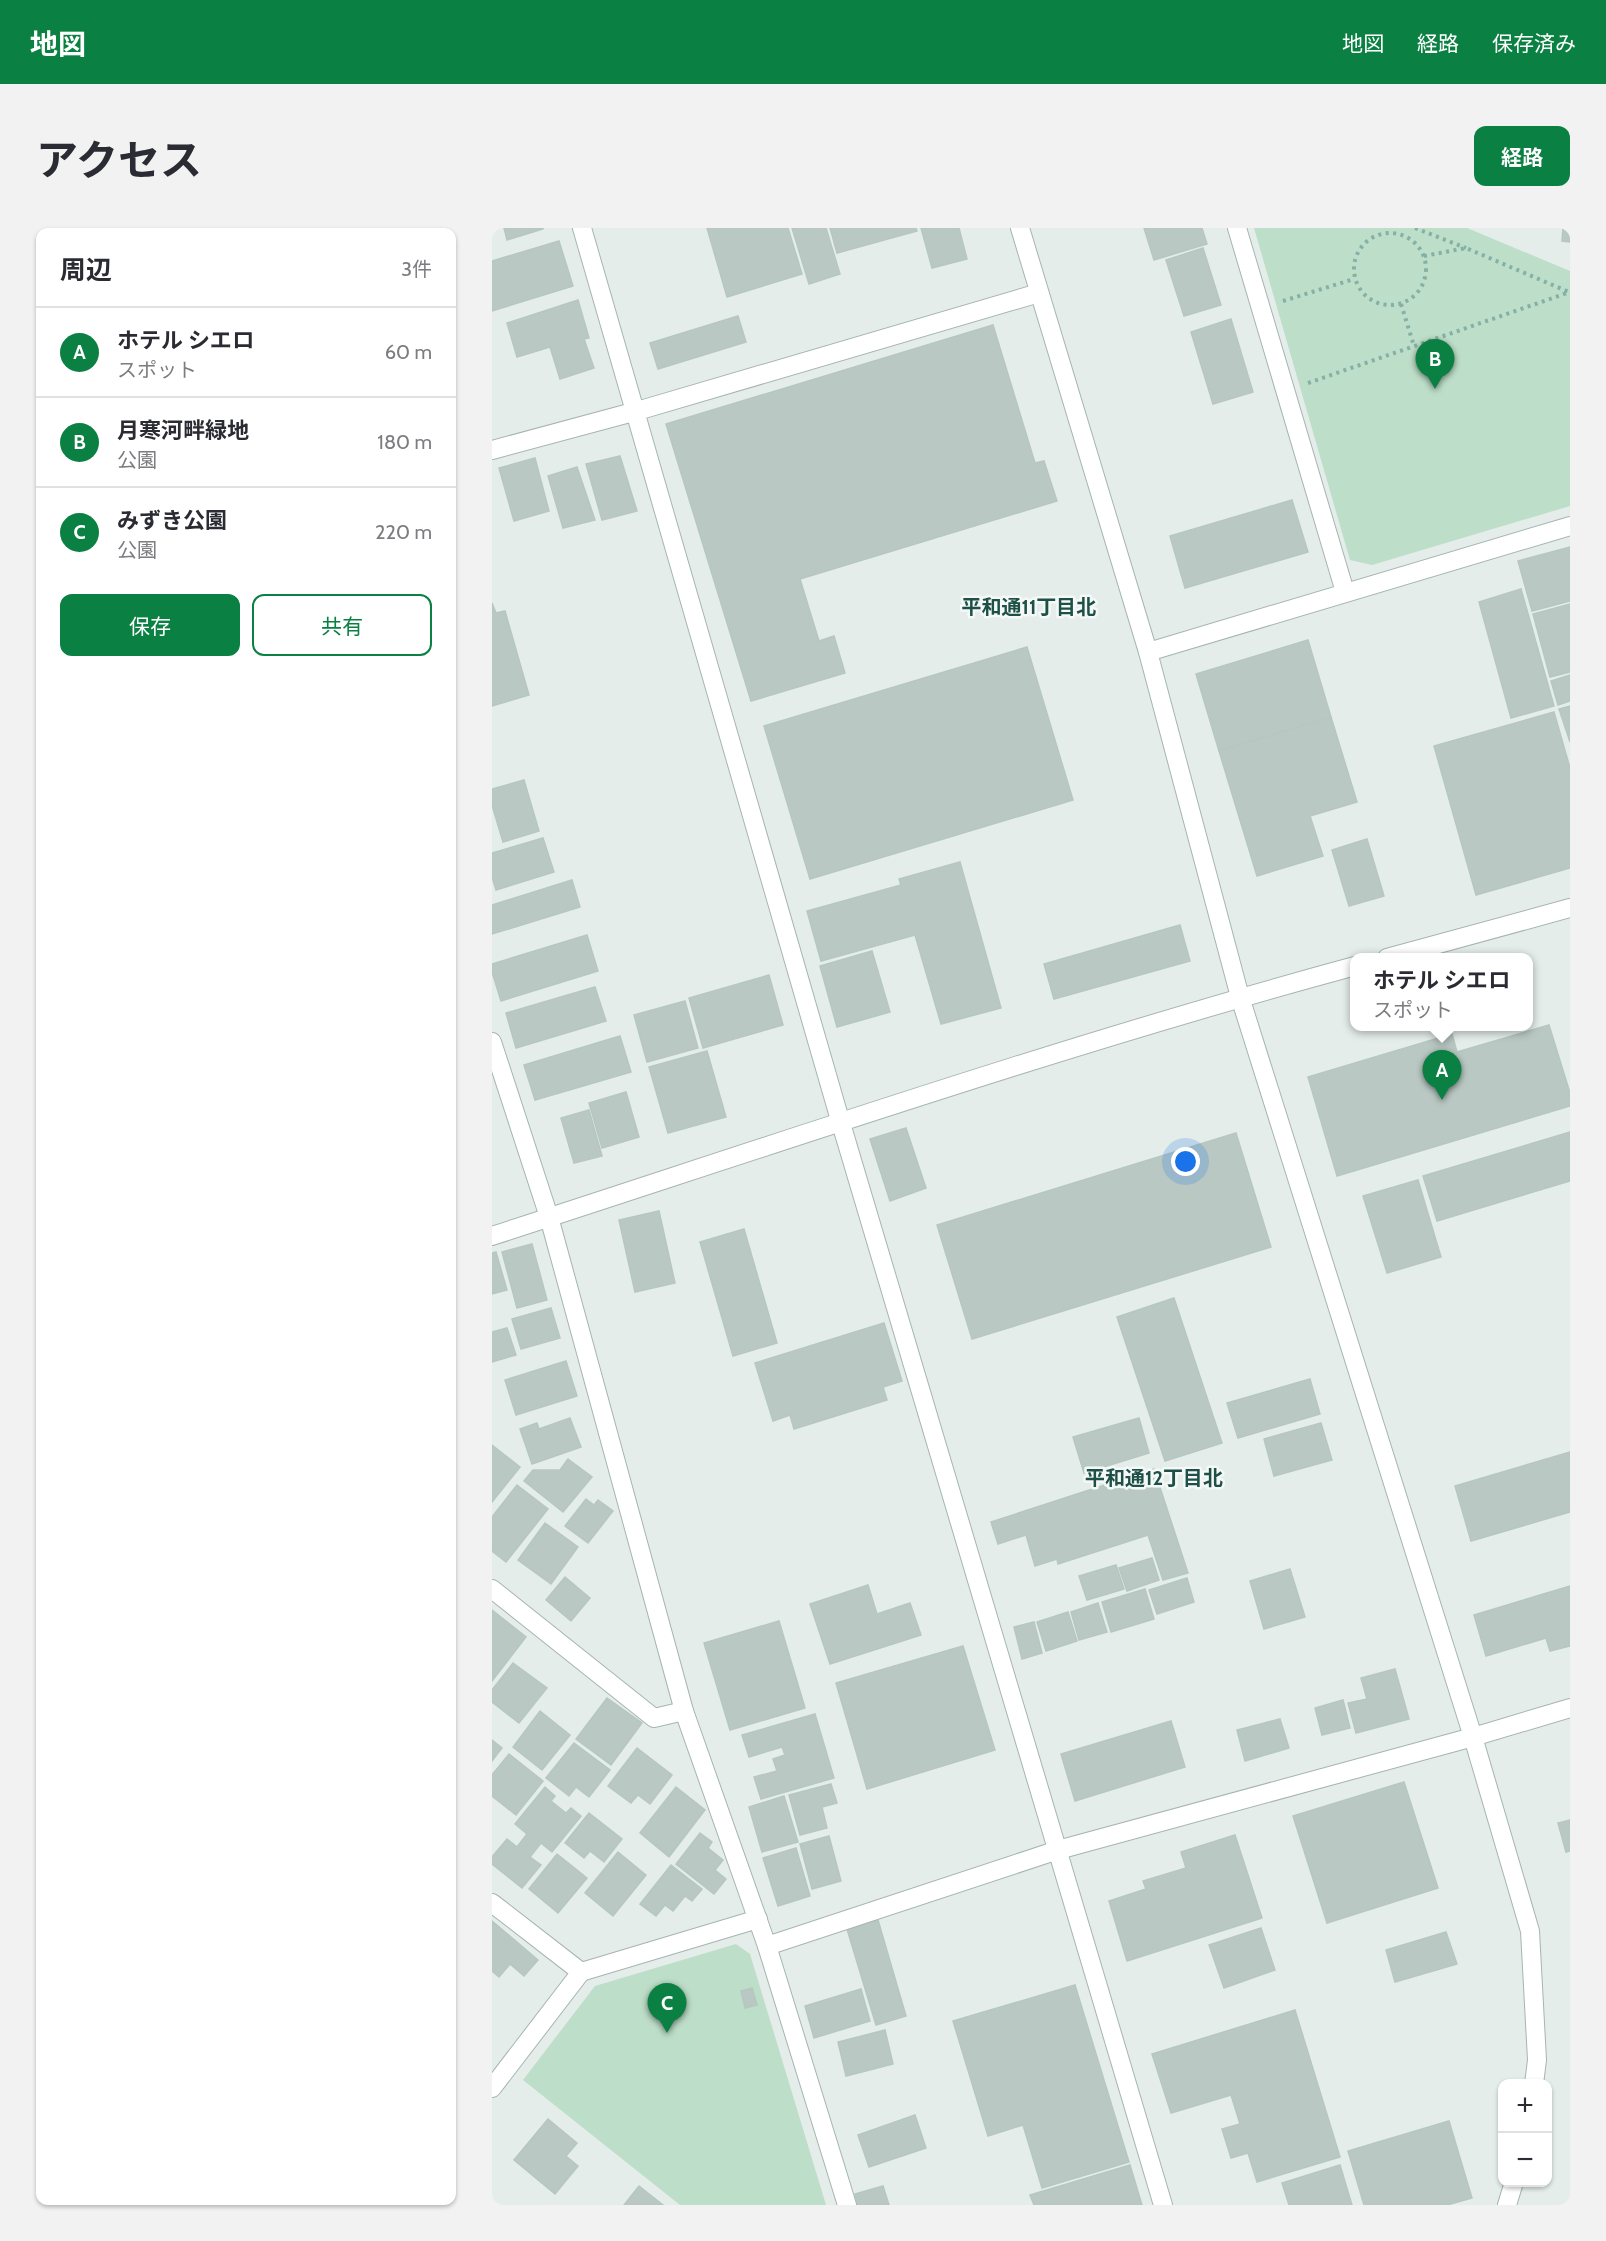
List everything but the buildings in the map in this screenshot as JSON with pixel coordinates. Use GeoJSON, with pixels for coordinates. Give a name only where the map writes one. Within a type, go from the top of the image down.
{"type":"FeatureCollection","features":[{"type":"Feature","properties":{"kind":"street"},"geometry":{"type":"LineString","coordinates":[[582,228],[637,411],[840,1120],[1163,2205]]}},
{"type":"Feature","properties":{"kind":"street"},"geometry":{"type":"LineString","coordinates":[[1020,228],[1148,652],[1240,997],[1473,1737],[1530,1931],[1537,2060],[1535,2079]]}},
{"type":"Feature","properties":{"kind":"street"},"geometry":{"type":"LineString","coordinates":[[1238,228],[1345,592]]}},
{"type":"Feature","properties":{"kind":"street"},"geometry":{"type":"LineString","coordinates":[[492,450],[637,411],[1039,293]]}},
{"type":"Feature","properties":{"kind":"street"},"geometry":{"type":"LineString","coordinates":[[1148,652],[1570,526]]}},
{"type":"Feature","properties":{"kind":"street"},"geometry":{"type":"LineString","coordinates":[[1403,953],[1570,908]]}},
{"type":"Feature","properties":{"kind":"street"},"geometry":{"type":"LineString","coordinates":[[492,1236],[840,1120],[1240,997],[1350,967]]}},
{"type":"Feature","properties":{"kind":"street"},"geometry":{"type":"LineString","coordinates":[[492,1042],[549,1217],[684,1711],[767,1946],[847,2205]]}},
{"type":"Feature","properties":{"kind":"street"},"geometry":{"type":"LineString","coordinates":[[492,1589],[654,1718],[684,1711]]}},
{"type":"Feature","properties":{"kind":"street"},"geometry":{"type":"LineString","coordinates":[[767,1946],[1058,1850],[1473,1737],[1570,1708]]}},
{"type":"Feature","properties":{"kind":"street"},"geometry":{"type":"LineString","coordinates":[[492,1903],[581,1972]]}},
{"type":"Feature","properties":{"kind":"street"},"geometry":{"type":"LineString","coordinates":[[492,2088],[581,1972],[758,1919]]}},
{"type":"Feature","properties":{"kind":"street"},"geometry":{"type":"LineString","coordinates":[[1507,2205],[1512,2187]]}},
{"type":"Feature","properties":{"kind":"path"},"geometry":{"type":"LineString","coordinates":[[1372,228],[1375,235]]}},
{"type":"Feature","properties":{"kind":"path"},"geometry":{"type":"LineString","coordinates":[[1303,385],[1570,292],[1415,228]]}},
{"type":"Feature","properties":{"kind":"path"},"geometry":{"type":"LineString","coordinates":[[1392,232],[1406,236],[1417,244],[1424,256],[1426,270],[1423,285],[1414,296],[1401,304],[1386,306],[1372,302],[1361,292],[1354,279],[1353,265],[1357,251],[1365,241],[1375,235],[1392,232]]}},
{"type":"Feature","properties":{"kind":"path"},"geometry":{"type":"LineString","coordinates":[[1424,256],[1466,248]]}},
{"type":"Feature","properties":{"kind":"path"},"geometry":{"type":"LineString","coordinates":[[1278,303],[1354,279]]}},
{"type":"Feature","properties":{"kind":"path"},"geometry":{"type":"LineString","coordinates":[[1401,304],[1414,346]]}},
{"type":"Feature","properties":{"kind":"green space"},"geometry":{"type":"Polygon","coordinates":[[[1254,228],[1467,228],[1570,271],[1570,506],[1372,565],[1350,560],[1254,228]]]}},
{"type":"Feature","properties":{"kind":"green space"},"geometry":{"type":"Polygon","coordinates":[[[736,1944],[750,1954],[826,2205],[680,2205],[523,2080],[595,1986],[736,1944]]]}},
{"type":"Feature","properties":{"kind":"place","name":"月寒河畔緑地"},"geometry":{"type":"Point","coordinates":[1435,389]}},
{"type":"Feature","properties":{"kind":"place","name":"ホテル シエロ"},"geometry":{"type":"Point","coordinates":[1442,1100]}},
{"type":"Feature","properties":{"kind":"place","name":"みずき公園"},"geometry":{"type":"Point","coordinates":[667,2033]}},
{"type":"Feature","properties":{"kind":"district","name":"平和通11丁目北"},"geometry":{"type":"Point","coordinates":[1029,607]}},
{"type":"Feature","properties":{"kind":"district","name":"平和通12丁目北"},"geometry":{"type":"Point","coordinates":[1154,1478]}}]}
